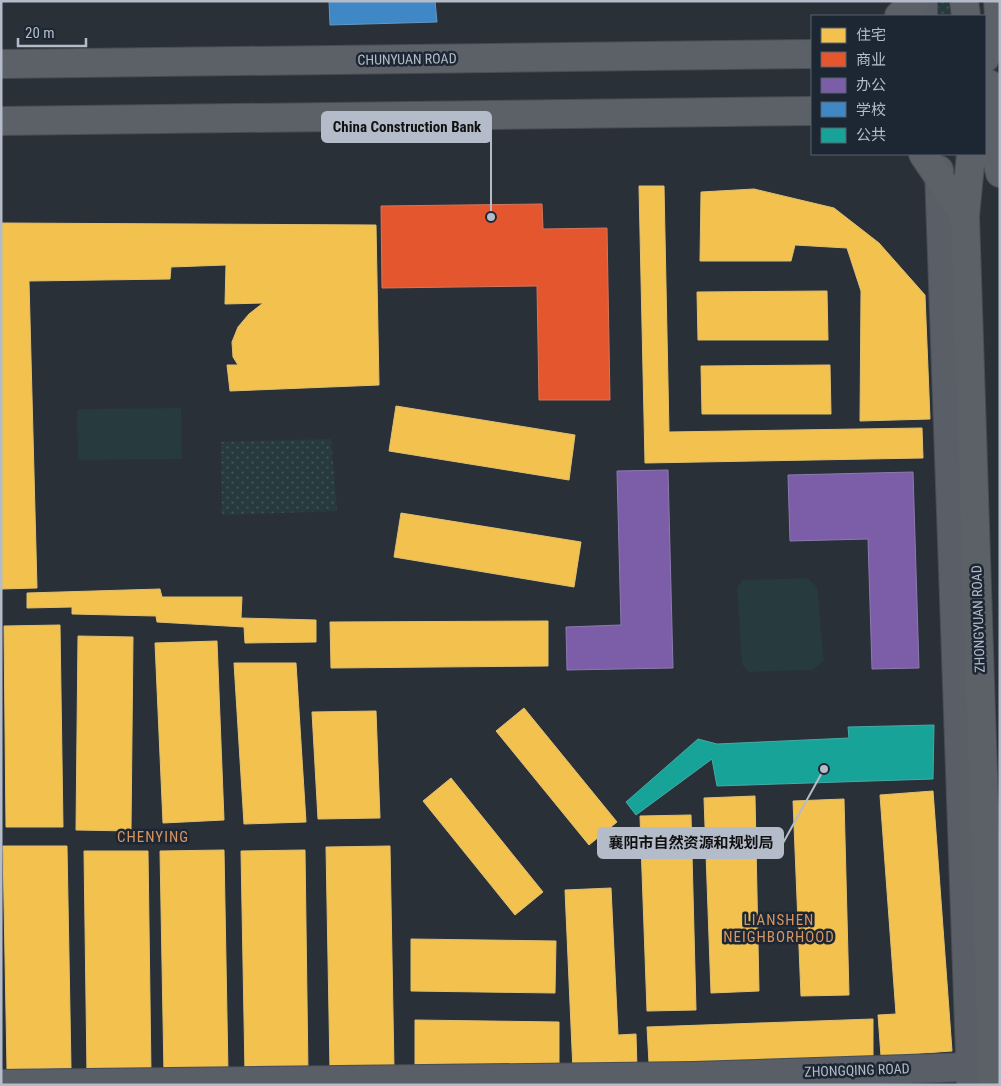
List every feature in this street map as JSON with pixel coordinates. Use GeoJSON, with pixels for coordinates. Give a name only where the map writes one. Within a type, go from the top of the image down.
{"type":"FeatureCollection","features":[{"type":"Feature","properties":{"kind":"main road"},"geometry":{"type":"LineString","coordinates":[[900,15],[915,1]]}},
{"type":"Feature","properties":{"kind":"main road"},"geometry":{"type":"LineString","coordinates":[[964,1],[966,15]]}},
{"type":"Feature","properties":{"kind":"main road"},"geometry":{"type":"LineString","coordinates":[[986,55],[998,15],[998,1]]}},
{"type":"Feature","properties":{"kind":"main road","name":"CHUNYUAN ROAD"},"geometry":{"type":"LineString","coordinates":[[1,64],[811,54]]}},
{"type":"Feature","properties":{"kind":"main road"},"geometry":{"type":"LineString","coordinates":[[986,74],[1000,67]]}},
{"type":"Feature","properties":{"kind":"main road"},"geometry":{"type":"LineString","coordinates":[[986,83],[1000,90]]}},
{"type":"Feature","properties":{"kind":"main road"},"geometry":{"type":"LineString","coordinates":[[986,111],[1000,173]]}},
{"type":"Feature","properties":{"kind":"main road"},"geometry":{"type":"LineString","coordinates":[[1,121],[811,112]]}},
{"type":"Feature","properties":{"kind":"main road"},"geometry":{"type":"LineString","coordinates":[[924,155],[939,167],[965,216]]}},
{"type":"Feature","properties":{"kind":"main road","name":"ZHONGYUAN ROAD"},"geometry":{"type":"LineString","coordinates":[[971,155],[965,216],[985,1074]]}},
{"type":"Feature","properties":{"kind":"street"},"geometry":{"type":"LineString","coordinates":[[923,1],[923,15]]}},
{"type":"Feature","properties":{"kind":"street"},"geometry":{"type":"LineString","coordinates":[[939,167],[985,1074]]}},
{"type":"Feature","properties":{"kind":"street","name":"ZHONGQING ROAD"},"geometry":{"type":"LineString","coordinates":[[1,1084],[985,1074]]}},
{"type":"Feature","properties":{"kind":"green space"},"geometry":{"type":"Polygon","coordinates":[[[915,1],[964,1],[966,15],[900,15],[915,1]]]}},
{"type":"Feature","properties":{"kind":"green space"},"geometry":{"type":"Polygon","coordinates":[[[181,408],[182,459],[78,460],[77,409],[181,408]]]}},
{"type":"Feature","properties":{"kind":"green space"},"geometry":{"type":"Polygon","coordinates":[[[331,439],[337,511],[222,515],[221,442],[331,439]]]}},
{"type":"Feature","properties":{"kind":"green space"},"geometry":{"type":"Polygon","coordinates":[[[807,578],[817,587],[824,661],[813,670],[749,672],[742,664],[737,587],[743,580],[807,578]]]}},
{"type":"Feature","properties":{"kind":"building: 住宅"},"geometry":{"type":"Polygon","coordinates":[[[639,186],[664,186],[669,432],[922,428],[923,458],[645,463],[639,186]]]}},
{"type":"Feature","properties":{"kind":"building: 住宅"},"geometry":{"type":"Polygon","coordinates":[[[754,189],[834,208],[879,243],[925,295],[930,419],[860,421],[861,291],[847,248],[795,245],[791,261],[700,261],[701,192],[754,189]]]}},
{"type":"Feature","properties":{"kind":"building: 住宅"},"geometry":{"type":"Polygon","coordinates":[[[1,223],[376,225],[379,385],[230,391],[227,365],[238,365],[233,357],[232,342],[238,327],[249,314],[263,303],[225,304],[226,265],[171,267],[170,279],[29,281],[37,588],[1,589],[1,223]]]}},
{"type":"Feature","properties":{"kind":"building: 住宅"},"geometry":{"type":"Polygon","coordinates":[[[827,291],[828,340],[698,340],[697,292],[827,291]]]}},
{"type":"Feature","properties":{"kind":"building: 住宅"},"geometry":{"type":"Polygon","coordinates":[[[830,365],[831,414],[702,414],[701,366],[830,365]]]}},
{"type":"Feature","properties":{"kind":"building: 住宅"},"geometry":{"type":"Polygon","coordinates":[[[396,406],[575,435],[569,480],[389,451],[396,406]]]}},
{"type":"Feature","properties":{"kind":"building: 住宅"},"geometry":{"type":"Polygon","coordinates":[[[401,513],[581,542],[574,587],[394,557],[401,513]]]}},
{"type":"Feature","properties":{"kind":"building: 住宅"},"geometry":{"type":"Polygon","coordinates":[[[160,589],[162,597],[242,597],[241,618],[316,620],[316,642],[245,643],[244,627],[157,622],[156,616],[72,614],[72,607],[27,608],[27,593],[160,589]]]}},
{"type":"Feature","properties":{"kind":"building: 住宅"},"geometry":{"type":"Polygon","coordinates":[[[548,621],[548,666],[331,668],[330,622],[548,621]]]}},
{"type":"Feature","properties":{"kind":"building: 住宅"},"geometry":{"type":"Polygon","coordinates":[[[60,625],[63,827],[6,827],[4,626],[60,625]]]}},
{"type":"Feature","properties":{"kind":"building: 住宅"},"geometry":{"type":"Polygon","coordinates":[[[78,636],[133,637],[131,831],[76,830],[78,636]]]}},
{"type":"Feature","properties":{"kind":"building: 住宅"},"geometry":{"type":"Polygon","coordinates":[[[217,641],[224,820],[163,823],[155,643],[217,641]]]}},
{"type":"Feature","properties":{"kind":"building: 住宅"},"geometry":{"type":"Polygon","coordinates":[[[234,663],[296,663],[306,822],[244,824],[234,663]]]}},
{"type":"Feature","properties":{"kind":"building: 住宅"},"geometry":{"type":"Polygon","coordinates":[[[524,708],[617,822],[589,845],[496,731],[524,708]]]}},
{"type":"Feature","properties":{"kind":"building: 住宅"},"geometry":{"type":"Polygon","coordinates":[[[376,711],[380,818],[318,819],[312,712],[376,711]]]}},
{"type":"Feature","properties":{"kind":"building: 住宅"},"geometry":{"type":"Polygon","coordinates":[[[451,778],[543,892],[515,915],[423,801],[451,778]]]}},
{"type":"Feature","properties":{"kind":"building: 住宅"},"geometry":{"type":"Polygon","coordinates":[[[933,791],[952,1051],[881,1056],[878,1015],[896,1014],[880,795],[933,791]]]}},
{"type":"Feature","properties":{"kind":"building: 住宅"},"geometry":{"type":"Polygon","coordinates":[[[755,796],[759,991],[711,993],[704,798],[755,796]]]}},
{"type":"Feature","properties":{"kind":"building: 住宅"},"geometry":{"type":"Polygon","coordinates":[[[844,799],[849,995],[801,996],[793,801],[844,799]]]}},
{"type":"Feature","properties":{"kind":"building: 住宅"},"geometry":{"type":"Polygon","coordinates":[[[691,815],[696,1010],[647,1011],[640,816],[691,815]]]}},
{"type":"Feature","properties":{"kind":"building: 住宅"},"geometry":{"type":"Polygon","coordinates":[[[3,846],[67,846],[71,1068],[7,1069],[3,846]]]}},
{"type":"Feature","properties":{"kind":"building: 住宅"},"geometry":{"type":"Polygon","coordinates":[[[390,846],[394,1069],[330,1070],[326,847],[390,846]]]}},
{"type":"Feature","properties":{"kind":"building: 住宅"},"geometry":{"type":"Polygon","coordinates":[[[224,850],[228,1073],[164,1074],[160,851],[224,850]]]}},
{"type":"Feature","properties":{"kind":"building: 住宅"},"geometry":{"type":"Polygon","coordinates":[[[305,850],[308,1073],[245,1074],[241,851],[305,850]]]}},
{"type":"Feature","properties":{"kind":"building: 住宅"},"geometry":{"type":"Polygon","coordinates":[[[84,851],[148,851],[151,1073],[87,1074],[84,851]]]}},
{"type":"Feature","properties":{"kind":"building: 住宅"},"geometry":{"type":"Polygon","coordinates":[[[611,888],[618,1035],[636,1034],[637,1068],[573,1071],[565,890],[611,888]]]}},
{"type":"Feature","properties":{"kind":"building: 住宅"},"geometry":{"type":"Polygon","coordinates":[[[411,939],[556,941],[555,993],[411,991],[411,939]]]}},
{"type":"Feature","properties":{"kind":"building: 住宅"},"geometry":{"type":"Polygon","coordinates":[[[873,1019],[873,1057],[649,1063],[647,1027],[873,1019]]]}},
{"type":"Feature","properties":{"kind":"building: 住宅"},"geometry":{"type":"Polygon","coordinates":[[[415,1020],[559,1022],[559,1073],[415,1072],[415,1020]]]}},
{"type":"Feature","properties":{"kind":"building: 商业"},"geometry":{"type":"Polygon","coordinates":[[[542,204],[543,229],[607,228],[610,400],[539,400],[537,286],[382,288],[381,206],[542,204]]]}},
{"type":"Feature","properties":{"kind":"building: 办公"},"geometry":{"type":"Polygon","coordinates":[[[668,470],[673,668],[567,670],[566,627],[621,625],[617,471],[668,470]]]}},
{"type":"Feature","properties":{"kind":"building: 办公"},"geometry":{"type":"Polygon","coordinates":[[[913,472],[919,668],[872,669],[868,539],[790,541],[788,475],[913,472]]]}},
{"type":"Feature","properties":{"kind":"building: 学校"},"geometry":{"type":"Polygon","coordinates":[[[329,1],[435,1],[437,22],[330,25],[329,1]]]}},
{"type":"Feature","properties":{"kind":"building: 公共"},"geometry":{"type":"Polygon","coordinates":[[[934,725],[933,779],[717,786],[712,759],[636,815],[626,802],[698,739],[717,744],[849,738],[848,727],[934,725]]]}},
{"type":"Feature","properties":{"kind":"place","name":"China Construction Bank"},"geometry":{"type":"Point","coordinates":[491,217]}},
{"type":"Feature","properties":{"kind":"place","name":"襄阳市自然资源和规划局"},"geometry":{"type":"Point","coordinates":[824,769]}},
{"type":"Feature","properties":{"kind":"district","name":"CHENYING"},"geometry":{"type":"Point","coordinates":[153,837]}},
{"type":"Feature","properties":{"kind":"district","name":"LIANSHEN NEIGHBORHOOD"},"geometry":{"type":"Point","coordinates":[779,928]}}]}
